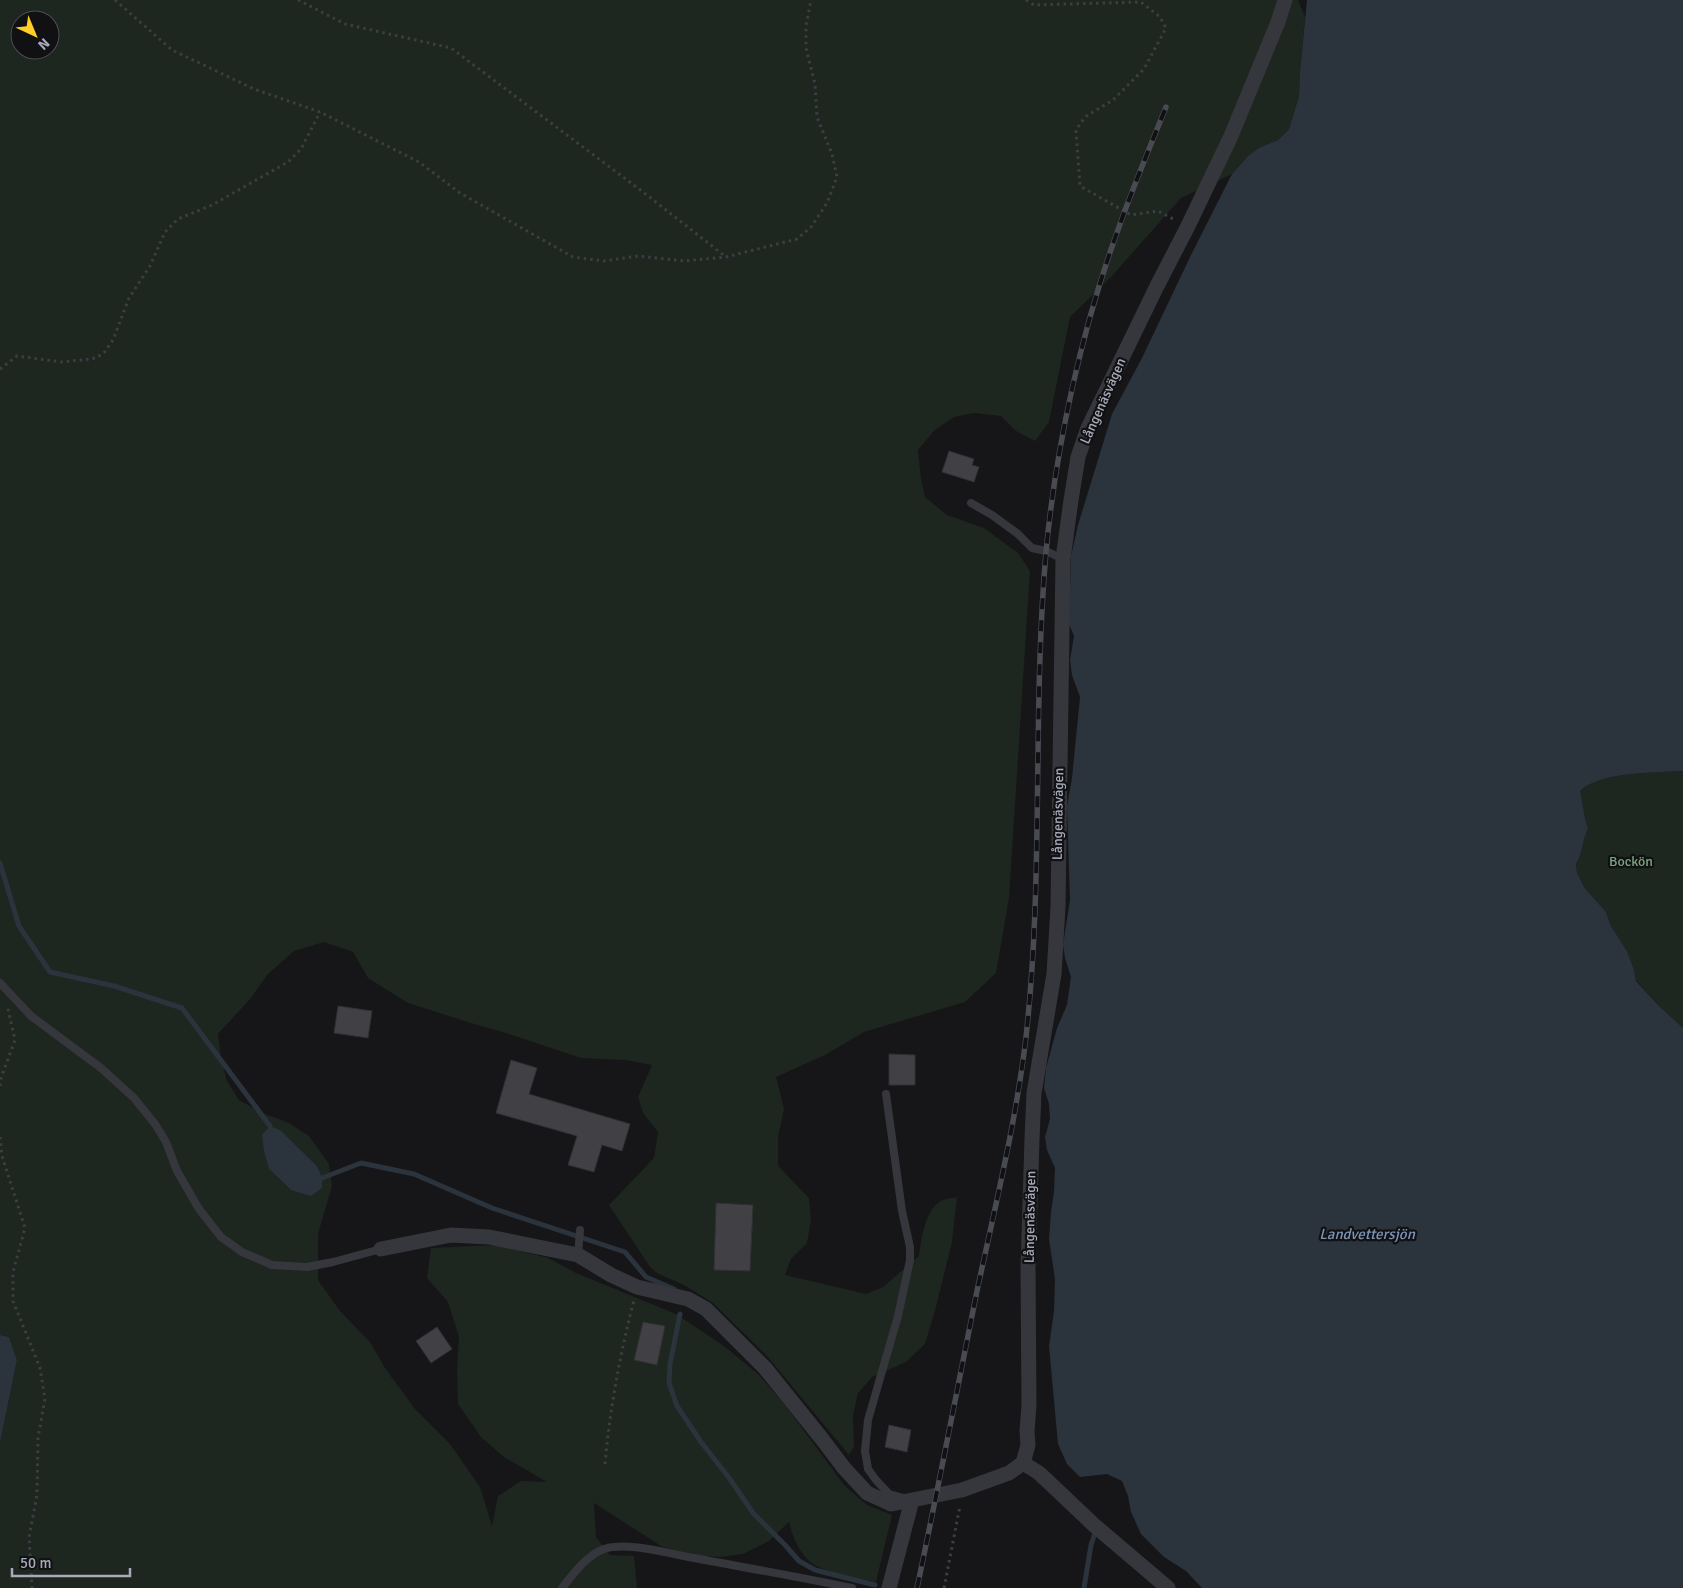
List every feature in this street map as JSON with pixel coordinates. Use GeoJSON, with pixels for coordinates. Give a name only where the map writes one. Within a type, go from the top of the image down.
{"type":"FeatureCollection","features":[{"type":"Feature","properties":{"kind":"street","name":"Långenäsvägen"},"geometry":{"type":"LineString","coordinates":[[1023,1463],[1028,1445],[1029,1258],[1034,1093],[1054,974],[1058,907],[1063,559],[1078,457],[1088,428],[1231,136],[1278,22],[1285,0]]}},
{"type":"Feature","properties":{"kind":"street"},"geometry":{"type":"LineString","coordinates":[[381,1249],[451,1235],[489,1237],[578,1248],[611,1275],[637,1287],[688,1299],[706,1309],[765,1368],[844,1468],[867,1493],[891,1504],[912,1500],[962,1490],[1009,1473],[1023,1463],[1039,1473],[1094,1526],[1168,1588]]}},
{"type":"Feature","properties":{"kind":"street"},"geometry":{"type":"LineString","coordinates":[[889,1588],[912,1500]]}},
{"type":"Feature","properties":{"kind":"lane"},"geometry":{"type":"LineString","coordinates":[[971,504],[992,514],[1018,534],[1032,548],[1046,551],[1063,559]]}},
{"type":"Feature","properties":{"kind":"lane"},"geometry":{"type":"LineString","coordinates":[[2,984],[31,1016],[101,1068],[134,1098],[156,1124],[177,1171],[198,1209],[221,1237],[242,1252],[272,1265],[307,1267],[381,1249]]}},
{"type":"Feature","properties":{"kind":"lane"},"geometry":{"type":"LineString","coordinates":[[886,1094],[902,1211],[910,1247],[910,1260],[898,1316],[868,1420],[865,1451],[868,1469],[876,1480],[890,1494],[912,1500]]}},
{"type":"Feature","properties":{"kind":"lane"},"geometry":{"type":"LineString","coordinates":[[578,1248],[580,1230]]}},
{"type":"Feature","properties":{"kind":"lane"},"geometry":{"type":"LineString","coordinates":[[562,1588],[593,1555],[603,1549],[616,1546],[665,1553],[852,1588]]}},
{"type":"Feature","properties":{"kind":"path"},"geometry":{"type":"LineString","coordinates":[[116,0],[172,50],[254,89],[320,112],[419,162],[460,193],[573,256],[604,261],[638,256],[684,261],[726,257],[798,239],[811,228],[827,203],[837,176],[832,154],[817,118],[815,84],[806,48],[806,26],[811,0]]}},
{"type":"Feature","properties":{"kind":"path"},"geometry":{"type":"LineString","coordinates":[[298,0],[345,24],[451,48],[643,192],[726,257]]}},
{"type":"Feature","properties":{"kind":"path"},"geometry":{"type":"LineString","coordinates":[[1026,0],[1034,5],[1141,2],[1160,17],[1166,28],[1144,70],[1113,100],[1085,116],[1076,130],[1080,186],[1131,215],[1158,211],[1188,226]]}},
{"type":"Feature","properties":{"kind":"path"},"geometry":{"type":"LineString","coordinates":[[0,369],[17,356],[61,362],[92,359],[102,354],[113,340],[129,298],[150,266],[165,232],[178,219],[212,205],[288,162],[301,149],[320,112]]}},
{"type":"Feature","properties":{"kind":"path"},"geometry":{"type":"LineString","coordinates":[[0,1086],[1,1078],[15,1040],[2,984]]}},
{"type":"Feature","properties":{"kind":"path"},"geometry":{"type":"LineString","coordinates":[[0,1137],[2,1156],[24,1228],[13,1272],[13,1301],[40,1368],[45,1399],[38,1438],[36,1495],[29,1537],[32,1588]]}},
{"type":"Feature","properties":{"kind":"path"},"geometry":{"type":"LineString","coordinates":[[604,1464],[610,1410],[637,1287]]}},
{"type":"Feature","properties":{"kind":"path"},"geometry":{"type":"LineString","coordinates":[[944,1588],[962,1490]]}},
{"type":"Feature","properties":{"kind":"green space"},"geometry":{"type":"Polygon","coordinates":[[[0,0],[1298,0],[1305,17],[1299,96],[1289,129],[1278,140],[1248,156],[1232,174],[1181,198],[1112,276],[1070,317],[1049,422],[1035,441],[1016,431],[1001,416],[974,413],[954,417],[935,430],[918,450],[925,497],[947,515],[984,528],[1018,553],[1030,571],[1009,898],[996,973],[965,1002],[864,1032],[825,1055],[776,1077],[784,1109],[778,1137],[778,1166],[809,1198],[811,1220],[807,1243],[791,1259],[785,1275],[866,1294],[883,1287],[919,1256],[925,1226],[931,1211],[943,1200],[957,1197],[952,1242],[925,1344],[906,1362],[872,1377],[858,1393],[853,1415],[854,1447],[849,1455],[767,1356],[713,1303],[686,1286],[657,1273],[650,1267],[609,1205],[654,1158],[658,1132],[643,1113],[638,1097],[652,1065],[626,1060],[581,1058],[408,1003],[368,978],[353,952],[324,942],[294,951],[267,975],[251,998],[218,1034],[221,1058],[227,1081],[239,1100],[265,1114],[289,1123],[309,1136],[329,1164],[332,1186],[318,1234],[318,1280],[340,1311],[370,1342],[385,1368],[415,1409],[450,1444],[480,1487],[492,1526],[498,1496],[521,1481],[547,1482],[504,1457],[481,1437],[458,1404],[457,1370],[459,1337],[448,1302],[427,1278],[431,1248],[496,1245],[548,1258],[576,1273],[676,1314],[724,1346],[759,1375],[785,1405],[844,1485],[867,1505],[892,1515],[876,1582],[840,1574],[814,1565],[798,1547],[789,1522],[769,1541],[743,1554],[721,1557],[690,1555],[661,1546],[594,1503],[596,1537],[610,1555],[634,1556],[637,1588],[0,1588],[0,1443],[17,1360],[9,1337],[0,1335],[0,0]],[[304,1154],[269,1169],[291,1190],[317,1166],[304,1154]]]}},
{"type":"Feature","properties":{"kind":"green space","name":"Bockön"},"geometry":{"type":"Polygon","coordinates":[[[1683,771],[1683,1028],[1657,1004],[1636,980],[1627,951],[1611,926],[1606,912],[1584,887],[1577,873],[1576,864],[1588,829],[1580,791],[1589,784],[1614,776],[1683,771]]]}},
{"type":"Feature","properties":{"kind":"water","name":"Landvettersjön"},"geometry":{"type":"Polygon","coordinates":[[[1307,0],[1683,0],[1683,771],[1614,776],[1589,784],[1580,791],[1588,829],[1576,864],[1577,873],[1584,887],[1606,912],[1611,926],[1627,951],[1636,981],[1683,1028],[1683,1588],[1202,1588],[1186,1571],[1164,1557],[1141,1534],[1131,1512],[1128,1496],[1122,1481],[1107,1474],[1080,1477],[1067,1464],[1058,1444],[1049,1346],[1054,1311],[1055,1279],[1049,1239],[1055,1168],[1047,1150],[1045,1137],[1050,1119],[1049,1104],[1044,1088],[1046,1068],[1057,1028],[1067,1005],[1071,977],[1063,945],[1070,900],[1067,806],[1072,778],[1080,697],[1072,675],[1070,660],[1074,636],[1069,624],[1071,556],[1078,525],[1112,414],[1142,358],[1232,174],[1248,156],[1259,148],[1278,140],[1289,129],[1299,96],[1307,0]]]}},
{"type":"Feature","properties":{"kind":"water"},"geometry":{"type":"Polygon","coordinates":[[[270,1126],[280,1130],[317,1166],[322,1178],[322,1188],[311,1196],[291,1190],[269,1169],[262,1135],[270,1126]]]}},
{"type":"Feature","properties":{"kind":"water"},"geometry":{"type":"Polygon","coordinates":[[[0,1335],[9,1337],[17,1360],[0,1443],[0,1335]]]}},
{"type":"Feature","properties":{"kind":"building"},"geometry":{"type":"Polygon","coordinates":[[[949,451],[974,459],[972,465],[979,467],[974,482],[942,472],[949,451]]]}},
{"type":"Feature","properties":{"kind":"building"},"geometry":{"type":"Polygon","coordinates":[[[338,1006],[372,1011],[368,1038],[334,1033],[338,1006]]]}},
{"type":"Feature","properties":{"kind":"building"},"geometry":{"type":"Polygon","coordinates":[[[889,1054],[915,1055],[915,1085],[889,1085],[889,1054]]]}},
{"type":"Feature","properties":{"kind":"building"},"geometry":{"type":"Polygon","coordinates":[[[511,1060],[537,1068],[529,1094],[630,1124],[622,1151],[602,1145],[594,1172],[568,1165],[577,1136],[496,1113],[511,1060]]]}},
{"type":"Feature","properties":{"kind":"building"},"geometry":{"type":"Polygon","coordinates":[[[716,1203],[753,1205],[750,1271],[714,1270],[716,1203]]]}},
{"type":"Feature","properties":{"kind":"building"},"geometry":{"type":"Polygon","coordinates":[[[643,1322],[665,1326],[657,1365],[634,1360],[643,1322]]]}},
{"type":"Feature","properties":{"kind":"building"},"geometry":{"type":"Polygon","coordinates":[[[437,1327],[452,1349],[431,1363],[416,1341],[437,1327]]]}},
{"type":"Feature","properties":{"kind":"building"},"geometry":{"type":"Polygon","coordinates":[[[889,1425],[911,1430],[907,1452],[885,1447],[889,1425]]]}},
{"type":"Feature","properties":{"kind":"waterway"},"geometry":{"type":"LineString","coordinates":[[0,863],[19,926],[50,972],[114,986],[182,1008],[270,1126]]}},
{"type":"Feature","properties":{"kind":"waterway"},"geometry":{"type":"LineString","coordinates":[[322,1178],[361,1163],[414,1174],[492,1208],[625,1252],[646,1277],[674,1289]]}},
{"type":"Feature","properties":{"kind":"waterway"},"geometry":{"type":"LineString","coordinates":[[680,1314],[670,1364],[669,1383],[677,1406],[701,1442],[730,1479],[753,1513],[799,1561],[815,1570],[875,1585]]}},
{"type":"Feature","properties":{"kind":"waterway"},"geometry":{"type":"LineString","coordinates":[[1084,1588],[1091,1545],[1095,1533]]}},
{"type":"Feature","properties":{"kind":"railway"},"geometry":{"type":"LineString","coordinates":[[917,1588],[1011,1133],[1026,1037],[1035,916],[1042,613],[1050,511],[1056,470],[1072,387],[1093,305],[1124,212],[1166,107]]}}]}
